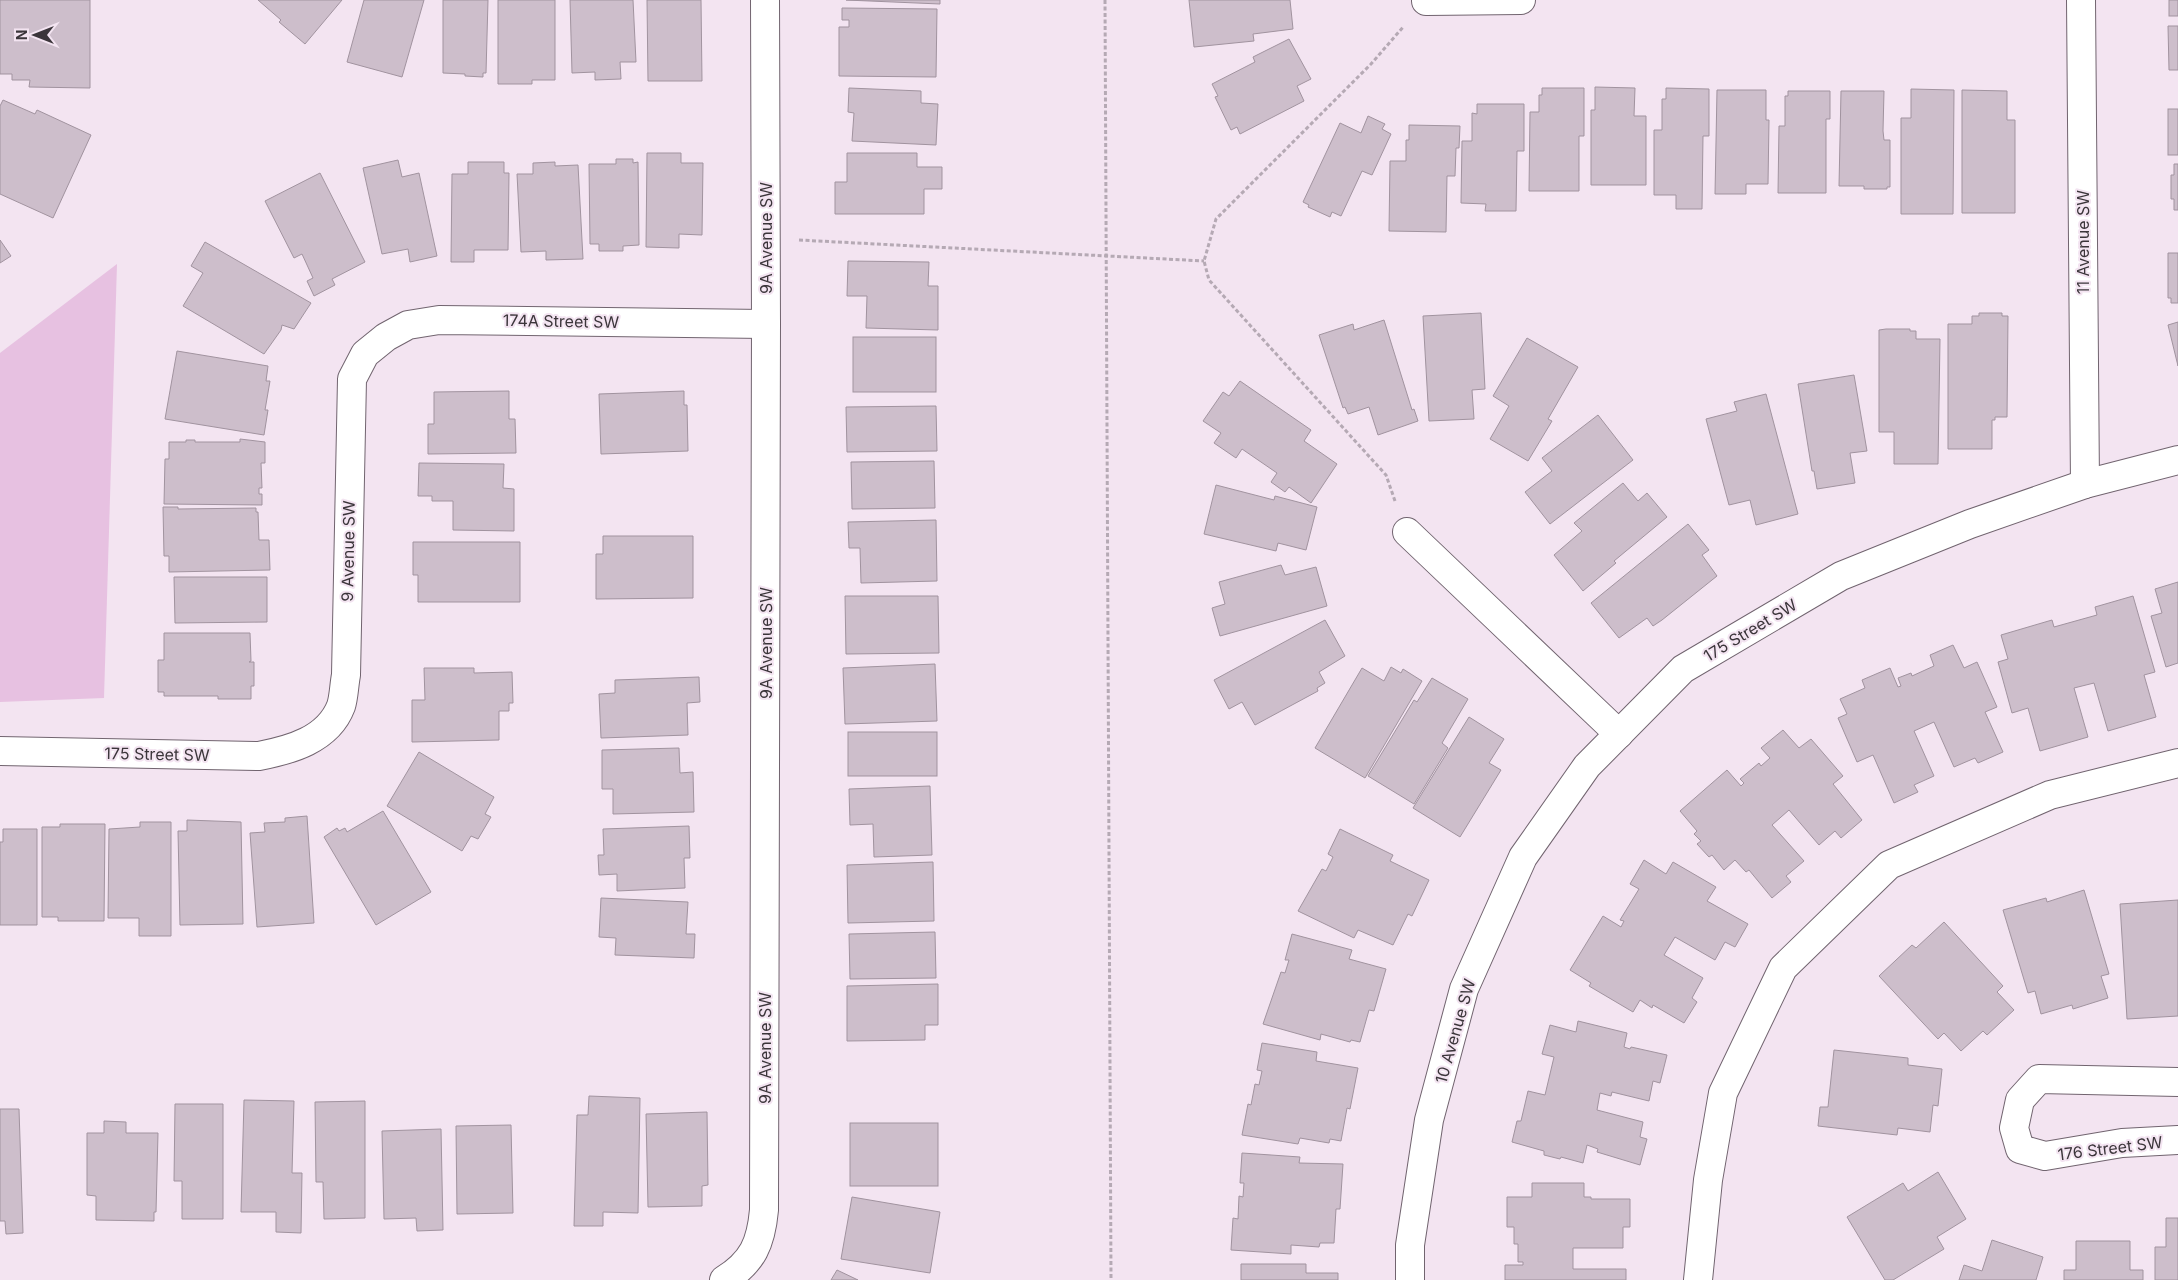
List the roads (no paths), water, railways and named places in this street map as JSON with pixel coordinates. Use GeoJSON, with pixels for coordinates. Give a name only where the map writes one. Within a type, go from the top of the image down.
{"type":"FeatureCollection","features":[{"type":"Feature","properties":{"kind":"street","name":"9A Avenue SW"},"geometry":{"type":"LineString","coordinates":[[729,1278],[749,1260],[758,1245],[762,1231],[764,1210],[766,238],[764,0]]}},
{"type":"Feature","properties":{"kind":"street"},"geometry":{"type":"LineString","coordinates":[[1426,1],[1521,0]]}},
{"type":"Feature","properties":{"kind":"street","name":"11 Avenue SW"},"geometry":{"type":"LineString","coordinates":[[2081,0],[2085,484]]}},
{"type":"Feature","properties":{"kind":"street","name":"174A Street SW"},"geometry":{"type":"LineString","coordinates":[[365,354],[386,337],[408,325],[439,320],[766,324]]}},
{"type":"Feature","properties":{"kind":"street","name":"9 Avenue SW"},"geometry":{"type":"LineString","coordinates":[[311,740],[332,723],[341,705],[346,675],[350,409],[352,379],[365,354]]}},
{"type":"Feature","properties":{"kind":"street","name":"175 Street SW"},"geometry":{"type":"LineString","coordinates":[[1619,734],[1683,670],[1841,576],[1970,524],[2085,484],[2178,460]]}},
{"type":"Feature","properties":{"kind":"street"},"geometry":{"type":"LineString","coordinates":[[1407,532],[1619,734]]}},
{"type":"Feature","properties":{"kind":"street","name":"10 Avenue SW"},"geometry":{"type":"LineString","coordinates":[[1410,1280],[1410,1245],[1429,1120],[1464,989],[1523,857],[1587,766],[1619,734]]}},
{"type":"Feature","properties":{"kind":"street","name":"175 Street SW"},"geometry":{"type":"LineString","coordinates":[[0,751],[259,756],[284,752],[311,740]]}},
{"type":"Feature","properties":{"kind":"street"},"geometry":{"type":"LineString","coordinates":[[1698,1280],[1708,1180],[1723,1093],[1783,968],[1889,866],[2050,795],[2178,763]]}},
{"type":"Feature","properties":{"kind":"street","name":"176 Street SW"},"geometry":{"type":"LineString","coordinates":[[2178,1082],[2039,1079],[2020,1100],[2014,1128],[2020,1149],[2045,1156],[2122,1143],[2178,1140]]}}]}
